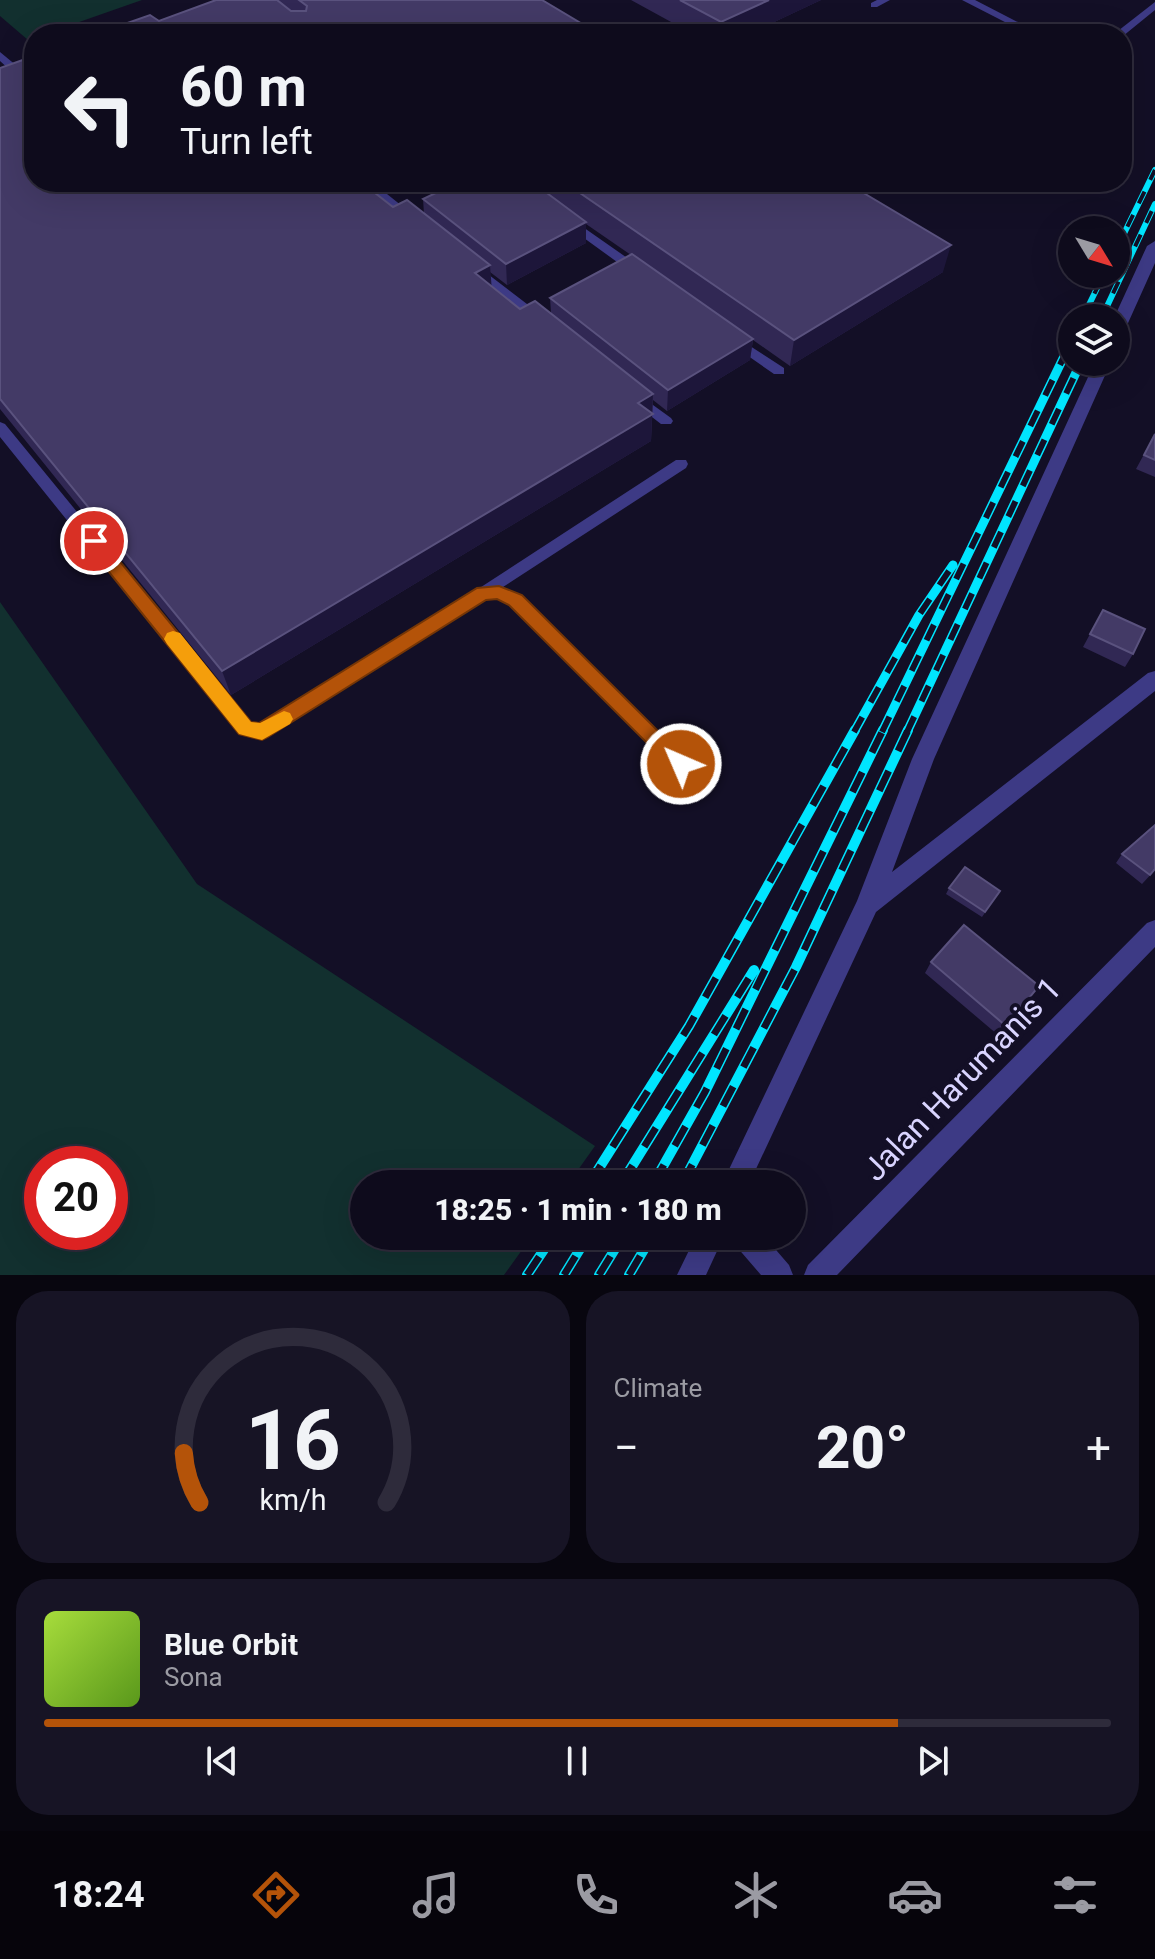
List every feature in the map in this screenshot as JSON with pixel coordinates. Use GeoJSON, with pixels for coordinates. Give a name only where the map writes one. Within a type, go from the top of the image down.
{"type":"FeatureCollection","features":[{"type":"Feature","properties":{"kind":"street"},"geometry":{"type":"LineString","coordinates":[[1129,304],[1155,246]]}},
{"type":"Feature","properties":{"kind":"street"},"geometry":{"type":"LineString","coordinates":[[742,1170],[868,904],[923,759],[1097,376]]}},
{"type":"Feature","properties":{"kind":"street"},"geometry":{"type":"LineString","coordinates":[[868,904],[1155,679]]}},
{"type":"Feature","properties":{"kind":"street","name":"Jalan Harumanis 1"},"geometry":{"type":"LineString","coordinates":[[818,1275],[1155,931]]}},
{"type":"Feature","properties":{"kind":"street"},"geometry":{"type":"LineString","coordinates":[[691,1275],[703,1250]]}},
{"type":"Feature","properties":{"kind":"street"},"geometry":{"type":"LineString","coordinates":[[758,1250],[779,1275]]}},
{"type":"Feature","properties":{"kind":"lane"},"geometry":{"type":"LineString","coordinates":[[967,0],[1016,24]]}},
{"type":"Feature","properties":{"kind":"lane"},"geometry":{"type":"LineString","coordinates":[[1131,24],[1155,5]]}},
{"type":"Feature","properties":{"kind":"lane"},"geometry":{"type":"LineString","coordinates":[[1,58],[24,74]]}},
{"type":"Feature","properties":{"kind":"lane"},"geometry":{"type":"LineString","coordinates":[[14,85],[24,81]]}},
{"type":"Feature","properties":{"kind":"lane"},"geometry":{"type":"LineString","coordinates":[[378,192],[424,228]]}},
{"type":"Feature","properties":{"kind":"lane"},"geometry":{"type":"LineString","coordinates":[[564,218],[652,281]]}},
{"type":"Feature","properties":{"kind":"lane"},"geometry":{"type":"LineString","coordinates":[[459,256],[556,334]]}},
{"type":"Feature","properties":{"kind":"lane"},"geometry":{"type":"LineString","coordinates":[[728,335],[779,371]]}},
{"type":"Feature","properties":{"kind":"lane"},"geometry":{"type":"LineString","coordinates":[[629,392],[666,421]]}},
{"type":"Feature","properties":{"kind":"lane"},"geometry":{"type":"LineString","coordinates":[[0,427],[245,729],[262,732],[681,464]]}},
{"type":"Feature","properties":{"kind":"lane"},"geometry":{"type":"LineString","coordinates":[[483,593],[499,592],[515,600],[681,764]]}},
{"type":"Feature","properties":{"kind":"green space"},"geometry":{"type":"Polygon","coordinates":[[[0,0],[142,0],[74,24],[24,24],[24,37],[0,16],[0,0]]]}},
{"type":"Feature","properties":{"kind":"green space"},"geometry":{"type":"Polygon","coordinates":[[[0,602],[197,884],[595,1146],[578,1170],[350,1170],[350,1250],[522,1250],[504,1275],[0,1275],[0,602]]]}},
{"type":"Feature","properties":{"kind":"building"},"geometry":{"type":"Polygon","coordinates":[[[216,0],[277,0],[291,11],[306,11],[307,6],[299,0],[542,0],[582,24],[124,24],[150,15],[159,21],[216,0]]]}},
{"type":"Feature","properties":{"kind":"building"},"geometry":{"type":"Polygon","coordinates":[[[680,0],[769,0],[721,22],[680,0]]]}},
{"type":"Feature","properties":{"kind":"building"},"geometry":{"type":"Polygon","coordinates":[[[24,60],[24,192],[374,192],[393,207],[407,200],[490,265],[475,273],[520,309],[535,301],[653,394],[638,403],[653,414],[222,671],[0,399],[0,68],[24,60]]]}},
{"type":"Feature","properties":{"kind":"building"},"geometry":{"type":"Polygon","coordinates":[[[438,192],[546,192],[586,222],[506,264],[423,199],[438,192]]]}},
{"type":"Feature","properties":{"kind":"building"},"geometry":{"type":"Polygon","coordinates":[[[579,192],[862,192],[951,245],[794,340],[579,192]]]}},
{"type":"Feature","properties":{"kind":"building"},"geometry":{"type":"Polygon","coordinates":[[[632,254],[753,339],[668,390],[550,298],[632,254]]]}},
{"type":"Feature","properties":{"kind":"building"},"geometry":{"type":"Polygon","coordinates":[[[1155,434],[1155,460],[1144,455],[1155,434]]]}},
{"type":"Feature","properties":{"kind":"building"},"geometry":{"type":"Polygon","coordinates":[[[1103,610],[1145,629],[1133,654],[1090,634],[1103,610]]]}},
{"type":"Feature","properties":{"kind":"building"},"geometry":{"type":"Polygon","coordinates":[[[1155,825],[1155,869],[1150,875],[1122,854],[1155,825]]]}},
{"type":"Feature","properties":{"kind":"building"},"geometry":{"type":"Polygon","coordinates":[[[965,867],[1000,891],[985,912],[949,888],[965,867]]]}},
{"type":"Feature","properties":{"kind":"building"},"geometry":{"type":"Polygon","coordinates":[[[964,925],[1039,986],[1006,1026],[931,962],[964,925]]]}},
{"type":"Feature","properties":{"kind":"railway"},"geometry":{"type":"LineString","coordinates":[[1130,221],[1155,170]]}},
{"type":"Feature","properties":{"kind":"railway"},"geometry":{"type":"LineString","coordinates":[[1108,304],[1155,204]]}},
{"type":"Feature","properties":{"kind":"railway"},"geometry":{"type":"LineString","coordinates":[[1089,304],[1097,288]]}},
{"type":"Feature","properties":{"kind":"railway"},"geometry":{"type":"LineString","coordinates":[[882,732],[1058,369]]}},
{"type":"Feature","properties":{"kind":"railway"},"geometry":{"type":"LineString","coordinates":[[907,732],[1074,376]]}},
{"type":"Feature","properties":{"kind":"railway"},"geometry":{"type":"LineString","coordinates":[[854,732],[919,615],[953,565]]}},
{"type":"Feature","properties":{"kind":"railway"},"geometry":{"type":"LineString","coordinates":[[598,1170],[689,1026],[855,730]]}},
{"type":"Feature","properties":{"kind":"railway"},"geometry":{"type":"LineString","coordinates":[[661,1170],[705,1092],[883,730]]}},
{"type":"Feature","properties":{"kind":"railway"},"geometry":{"type":"LineString","coordinates":[[689,1170],[796,967],[908,730]]}},
{"type":"Feature","properties":{"kind":"railway"},"geometry":{"type":"LineString","coordinates":[[630,1170],[754,970]]}},
{"type":"Feature","properties":{"kind":"railway"},"geometry":{"type":"LineString","coordinates":[[527,1275],[544,1250]]}},
{"type":"Feature","properties":{"kind":"railway"},"geometry":{"type":"LineString","coordinates":[[564,1275],[579,1250]]}},
{"type":"Feature","properties":{"kind":"railway"},"geometry":{"type":"LineString","coordinates":[[599,1275],[614,1250]]}},
{"type":"Feature","properties":{"kind":"railway"},"geometry":{"type":"LineString","coordinates":[[629,1275],[644,1250]]}},
{"type":"Feature","properties":{"kind":"slow traffic"},"geometry":{"type":"LineString","coordinates":[[173,639],[245,729],[262,732],[284,719]]}},
{"type":"Feature","properties":{"kind":"route"},"geometry":{"type":"LineString","coordinates":[[94,541],[245,729],[262,732],[483,593],[499,592],[515,600],[681,764]]}}]}
